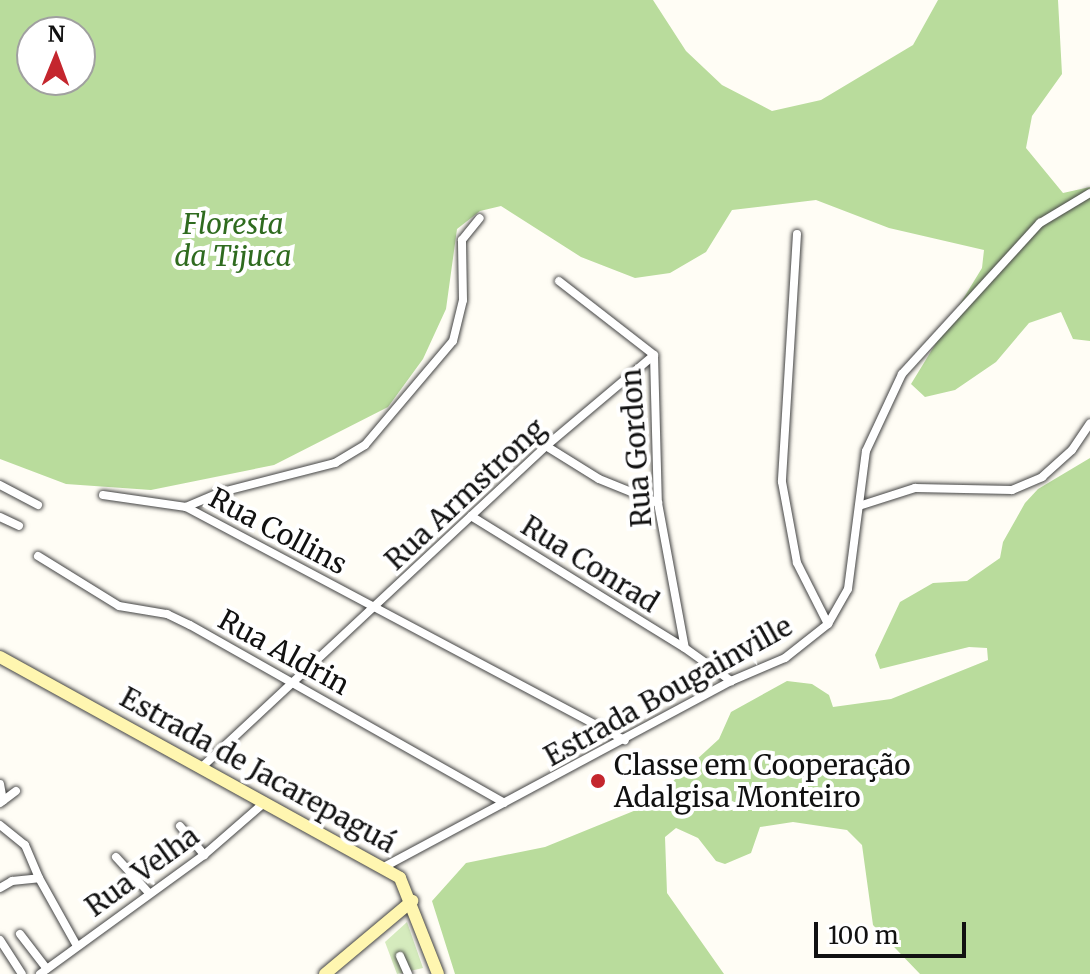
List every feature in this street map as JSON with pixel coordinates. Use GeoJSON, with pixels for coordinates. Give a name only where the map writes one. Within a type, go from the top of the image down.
{"type":"FeatureCollection","features":[{"type":"Feature","properties":{"kind":"street","name":"Estrada Bougainville"},"geometry":{"type":"LineString","coordinates":[[384,867],[731,681],[785,658],[828,624],[848,589],[870,437],[902,374],[1040,223],[1090,193]]}},
{"type":"Feature","properties":{"kind":"street","name":"Rua Collins"},"geometry":{"type":"LineString","coordinates":[[186,507],[222,492],[335,463],[365,445],[453,341],[463,300],[461,262],[464,234],[480,218]]}},
{"type":"Feature","properties":{"kind":"street"},"geometry":{"type":"LineString","coordinates":[[797,234],[782,482],[797,563],[828,624]]}},
{"type":"Feature","properties":{"kind":"street","name":"Rua Gordon"},"geometry":{"type":"LineString","coordinates":[[559,281],[654,355],[658,503],[685,648]]}},
{"type":"Feature","properties":{"kind":"street","name":"Rua Armstrong"},"geometry":{"type":"LineString","coordinates":[[203,766],[296,684],[546,446],[654,355]]}},
{"type":"Feature","properties":{"kind":"street"},"geometry":{"type":"LineString","coordinates":[[862,505],[915,488],[1012,490],[1042,477],[1072,450],[1090,423]]}},
{"type":"Feature","properties":{"kind":"street"},"geometry":{"type":"LineString","coordinates":[[546,446],[599,479],[658,503]]}},
{"type":"Feature","properties":{"kind":"street"},"geometry":{"type":"LineString","coordinates":[[0,485],[38,505]]}},
{"type":"Feature","properties":{"kind":"street"},"geometry":{"type":"LineString","coordinates":[[103,495],[186,507]]}},
{"type":"Feature","properties":{"kind":"street","name":"Rua Collins"},"geometry":{"type":"LineString","coordinates":[[186,507],[625,740]]}},
{"type":"Feature","properties":{"kind":"street","name":"Rua Conrad"},"geometry":{"type":"LineString","coordinates":[[471,516],[685,648]]}},
{"type":"Feature","properties":{"kind":"street"},"geometry":{"type":"LineString","coordinates":[[0,517],[19,526]]}},
{"type":"Feature","properties":{"kind":"street","name":"Rua Aldrin"},"geometry":{"type":"LineString","coordinates":[[38,556],[119,606],[167,614],[504,803]]}},
{"type":"Feature","properties":{"kind":"street"},"geometry":{"type":"LineString","coordinates":[[685,648],[731,681]]}},
{"type":"Feature","properties":{"kind":"street","name":"Estrada de Jacarepaguá"},"geometry":{"type":"LineString","coordinates":[[0,657],[267,801],[405,882],[438,974]]}},
{"type":"Feature","properties":{"kind":"street"},"geometry":{"type":"LineString","coordinates":[[0,784],[1,802]]}},
{"type":"Feature","properties":{"kind":"street"},"geometry":{"type":"LineString","coordinates":[[1,802],[16,791]]}},
{"type":"Feature","properties":{"kind":"street","name":"Rua Velha"},"geometry":{"type":"LineString","coordinates":[[43,972],[204,855],[267,801]]}},
{"type":"Feature","properties":{"kind":"street"},"geometry":{"type":"LineString","coordinates":[[180,826],[204,855]]}},
{"type":"Feature","properties":{"kind":"street"},"geometry":{"type":"LineString","coordinates":[[2,828],[25,845],[39,878],[77,946]]}},
{"type":"Feature","properties":{"kind":"street"},"geometry":{"type":"LineString","coordinates":[[116,857],[149,893]]}},
{"type":"Feature","properties":{"kind":"street"},"geometry":{"type":"LineString","coordinates":[[0,888],[20,879],[39,878]]}},
{"type":"Feature","properties":{"kind":"street"},"geometry":{"type":"LineString","coordinates":[[325,974],[412,901]]}},
{"type":"Feature","properties":{"kind":"street"},"geometry":{"type":"LineString","coordinates":[[20,934],[43,972]]}},
{"type":"Feature","properties":{"kind":"street"},"geometry":{"type":"LineString","coordinates":[[0,940],[22,974]]}},
{"type":"Feature","properties":{"kind":"street"},"geometry":{"type":"LineString","coordinates":[[400,956],[408,974]]}},
{"type":"Feature","properties":{"kind":"green space","name":"Floresta da Tijuca"},"geometry":{"type":"Polygon","coordinates":[[[0,0],[653,0],[686,51],[722,85],[772,111],[821,100],[913,45],[938,0],[1058,0],[1062,74],[1032,116],[1026,148],[1063,193],[1090,187],[1090,341],[1073,339],[1061,312],[1029,323],[996,362],[955,390],[925,397],[911,384],[982,268],[984,250],[889,228],[816,200],[732,210],[706,252],[670,273],[635,278],[581,257],[501,206],[480,211],[457,229],[446,309],[423,359],[388,407],[274,465],[151,490],[66,484],[0,459],[0,0]]]}},
{"type":"Feature","properties":{"kind":"green space"},"geometry":{"type":"Polygon","coordinates":[[[1090,458],[1090,974],[920,974],[873,925],[862,845],[847,830],[793,822],[760,827],[751,853],[725,864],[716,861],[698,838],[676,828],[665,837],[667,893],[724,974],[455,974],[432,901],[466,863],[545,847],[646,806],[719,739],[731,712],[787,681],[812,684],[829,695],[833,707],[891,699],[988,660],[987,648],[969,647],[880,669],[875,655],[900,602],[933,583],[967,581],[1000,558],[1003,542],[1025,503],[1038,489],[1090,458]]]}},
{"type":"Feature","properties":{"kind":"green space"},"geometry":{"type":"Polygon","coordinates":[[[407,922],[423,968],[397,974],[385,942],[407,922]]]}},
{"type":"Feature","properties":{"kind":"place","name":"Classe em Cooperação Adalgisa Monteiro"},"geometry":{"type":"Point","coordinates":[598,781]}}]}
